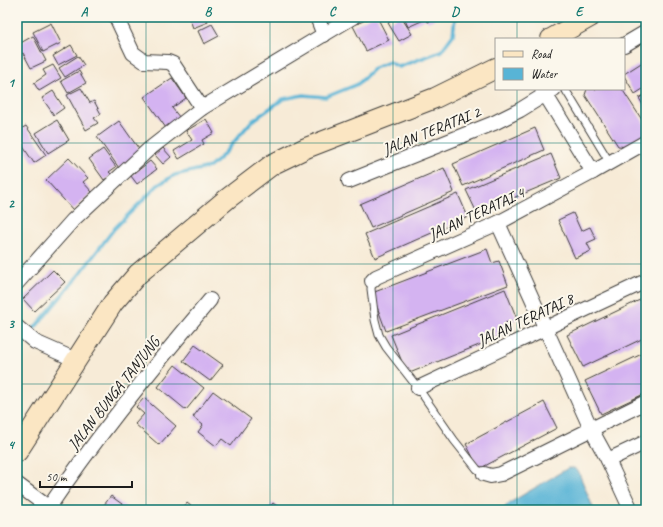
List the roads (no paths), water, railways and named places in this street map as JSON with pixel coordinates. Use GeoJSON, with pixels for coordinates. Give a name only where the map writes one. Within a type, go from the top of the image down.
{"type":"FeatureCollection","features":[{"type":"Feature","properties":{"kind":"main road"},"geometry":{"type":"LineString","coordinates":[[553,38],[590,17]]}},
{"type":"Feature","properties":{"kind":"main road"},"geometry":{"type":"LineString","coordinates":[[17,452],[113,303],[138,274],[227,199],[273,164],[306,148],[435,98],[495,68]]}},
{"type":"Feature","properties":{"kind":"street"},"geometry":{"type":"LineString","coordinates":[[116,17],[133,53],[144,61],[168,62],[173,64],[202,108]]}},
{"type":"Feature","properties":{"kind":"street"},"geometry":{"type":"LineString","coordinates":[[317,17],[324,35]]}},
{"type":"Feature","properties":{"kind":"street"},"geometry":{"type":"LineString","coordinates":[[17,283],[73,220],[148,150],[202,108],[353,17]]}},
{"type":"Feature","properties":{"kind":"street"},"geometry":{"type":"LineString","coordinates":[[625,45],[646,32]]}},
{"type":"Feature","properties":{"kind":"street"},"geometry":{"type":"LineString","coordinates":[[547,91],[593,172]]}},
{"type":"Feature","properties":{"kind":"street","name":"JALAN TERATAI 2"},"geometry":{"type":"LineString","coordinates":[[350,181],[494,123],[520,110],[547,91]]}},
{"type":"Feature","properties":{"kind":"street","name":"JALAN TERATAI 4"},"geometry":{"type":"LineString","coordinates":[[372,281],[376,277],[498,223],[646,142]]}},
{"type":"Feature","properties":{"kind":"street"},"geometry":{"type":"LineString","coordinates":[[498,223],[591,429],[608,460],[631,510]]}},
{"type":"Feature","properties":{"kind":"street","name":"JALAN TERATAI 8"},"geometry":{"type":"LineString","coordinates":[[418,388],[646,281]]}},
{"type":"Feature","properties":{"kind":"street","name":"JALAN BUNGA TANJUNG"},"geometry":{"type":"LineString","coordinates":[[49,509],[104,430],[158,361],[210,300]]}},
{"type":"Feature","properties":{"kind":"street"},"geometry":{"type":"LineString","coordinates":[[17,327],[35,342],[76,360]]}},
{"type":"Feature","properties":{"kind":"street"},"geometry":{"type":"LineString","coordinates":[[484,474],[491,476],[501,474],[646,402]]}},
{"type":"Feature","properties":{"kind":"street"},"geometry":{"type":"LineString","coordinates":[[608,460],[646,442]]}},
{"type":"Feature","properties":{"kind":"street"},"geometry":{"type":"LineString","coordinates":[[17,484],[49,509]]}},
{"type":"Feature","properties":{"kind":"lane"},"geometry":{"type":"LineString","coordinates":[[565,90],[610,163]]}},
{"type":"Feature","properties":{"kind":"lane"},"geometry":{"type":"LineString","coordinates":[[372,281],[371,289],[375,320],[379,335],[386,347],[418,388],[454,440],[477,469],[484,474]]}},
{"type":"Feature","properties":{"kind":"water"},"geometry":{"type":"Polygon","coordinates":[[[568,468],[574,468],[578,471],[594,510],[504,510],[506,505],[568,468]]]}},
{"type":"Feature","properties":{"kind":"waterway"},"geometry":{"type":"LineString","coordinates":[[32,331],[79,275],[114,229],[158,185],[175,175],[210,167],[222,156],[251,122],[283,99],[303,95],[326,97],[358,84],[374,68],[389,62],[399,67],[441,51],[453,35],[455,17]]}}]}
